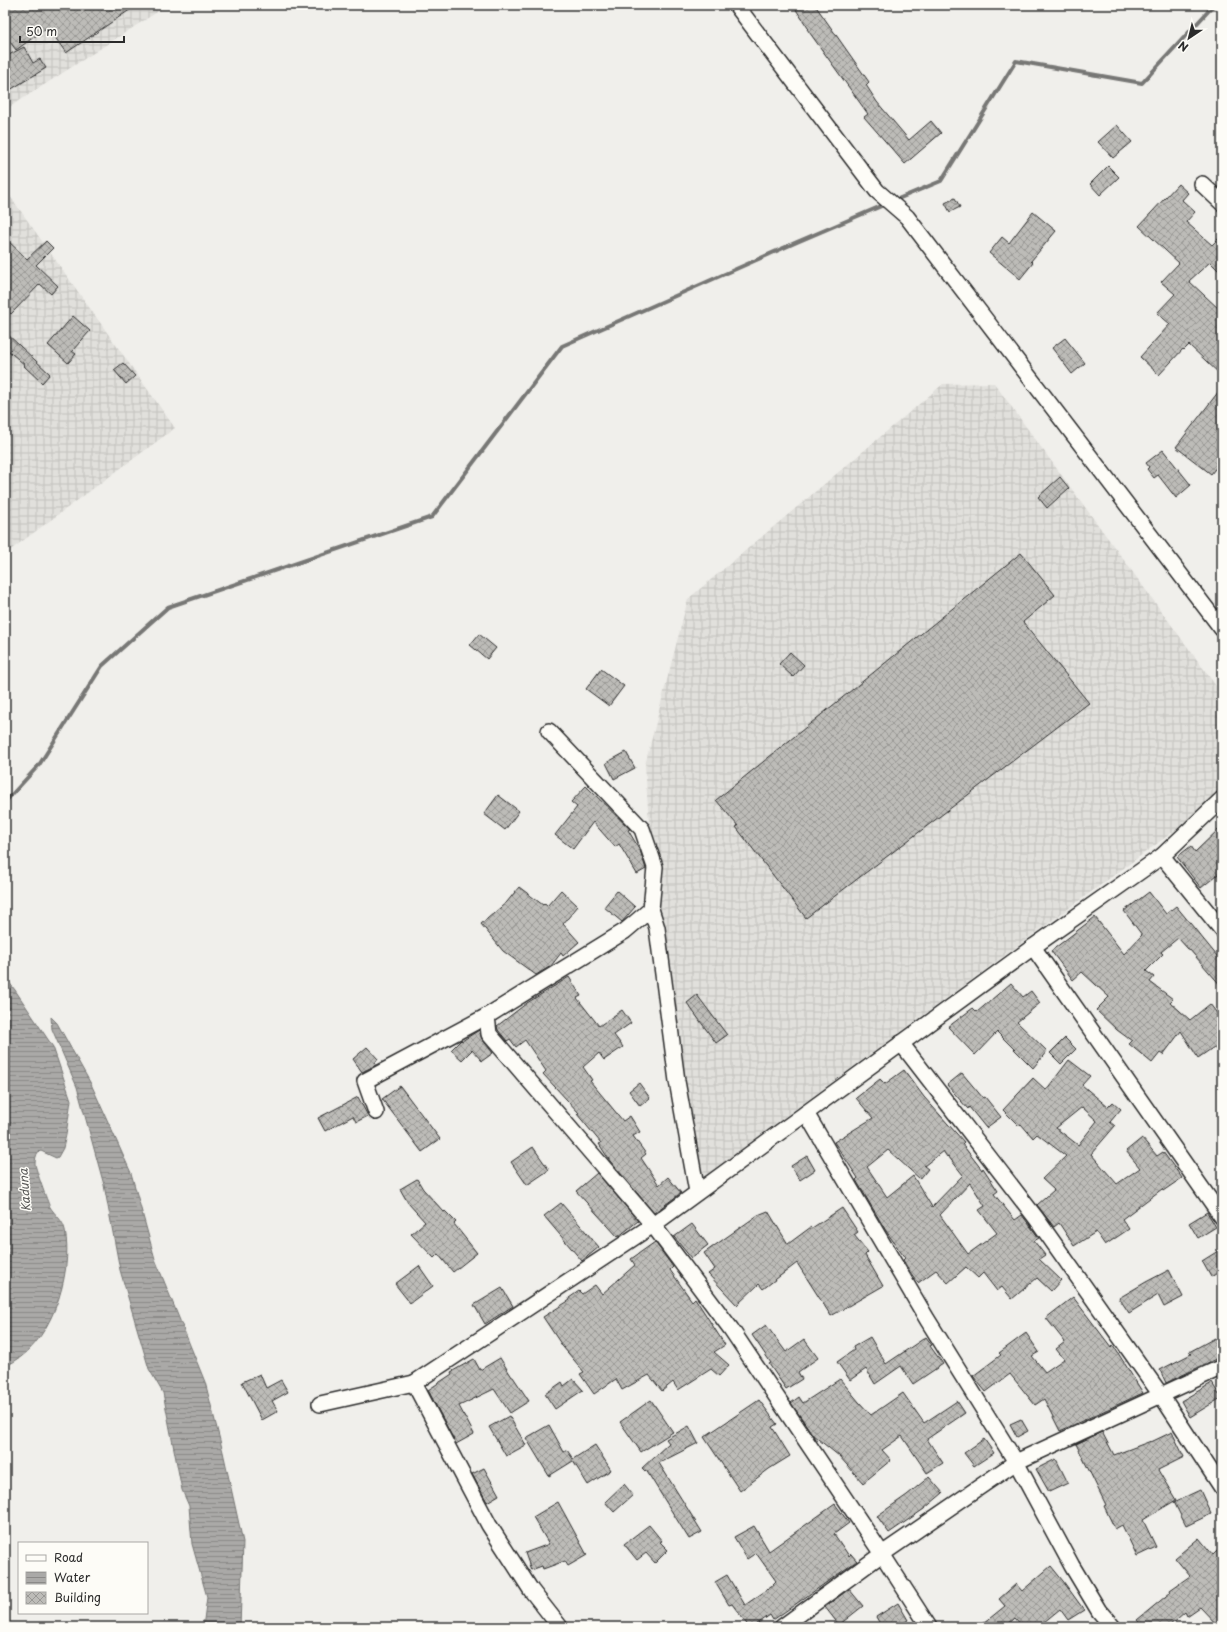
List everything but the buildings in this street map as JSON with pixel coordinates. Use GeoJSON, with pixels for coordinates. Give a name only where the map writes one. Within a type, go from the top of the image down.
{"type":"FeatureCollection","features":[{"type":"Feature","properties":{"kind":"street"},"geometry":{"type":"LineString","coordinates":[[736,5],[877,191],[906,217],[1222,629]]}},
{"type":"Feature","properties":{"kind":"street"},"geometry":{"type":"LineString","coordinates":[[1202,184],[1222,203]]}},
{"type":"Feature","properties":{"kind":"street"},"geometry":{"type":"LineString","coordinates":[[548,731],[642,829],[655,867],[651,909],[657,928],[677,1081],[697,1192]]}},
{"type":"Feature","properties":{"kind":"street"},"geometry":{"type":"LineString","coordinates":[[320,1404],[414,1383],[652,1225],[1032,947],[1162,856],[1222,799]]}},
{"type":"Feature","properties":{"kind":"street"},"geometry":{"type":"LineString","coordinates":[[1162,856],[1222,930]]}},
{"type":"Feature","properties":{"kind":"street"},"geometry":{"type":"LineString","coordinates":[[376,1112],[365,1081],[487,1016],[625,930],[651,909]]}},
{"type":"Feature","properties":{"kind":"street"},"geometry":{"type":"LineString","coordinates":[[1032,947],[1222,1217]]}},
{"type":"Feature","properties":{"kind":"street"},"geometry":{"type":"LineString","coordinates":[[487,1016],[490,1034],[652,1225],[731,1329],[882,1554],[929,1627]]}},
{"type":"Feature","properties":{"kind":"street"},"geometry":{"type":"LineString","coordinates":[[901,1043],[1036,1218],[1161,1395],[1222,1488]]}},
{"type":"Feature","properties":{"kind":"street"},"geometry":{"type":"LineString","coordinates":[[806,1113],[927,1319],[1016,1462],[1072,1566],[1099,1611],[1113,1627]]}},
{"type":"Feature","properties":{"kind":"street"},"geometry":{"type":"LineString","coordinates":[[782,1627],[882,1554],[1016,1462],[1222,1367]]}},
{"type":"Feature","properties":{"kind":"street"},"geometry":{"type":"LineString","coordinates":[[414,1383],[489,1525],[531,1590],[560,1627]]}},
{"type":"Feature","properties":{"kind":"shaded area"},"geometry":{"type":"Polygon","coordinates":[[[5,5],[168,5],[5,110],[5,5]]]}},
{"type":"Feature","properties":{"kind":"shaded area"},"geometry":{"type":"Polygon","coordinates":[[[5,189],[175,428],[5,554],[5,189]]]}},
{"type":"Feature","properties":{"kind":"shaded area"},"geometry":{"type":"Polygon","coordinates":[[[994,383],[1222,694],[1222,796],[692,1185],[652,867],[645,765],[688,599],[943,384],[994,383]]]}},
{"type":"Feature","properties":{"kind":"water","name":"Kaduna"},"geometry":{"type":"Polygon","coordinates":[[[5,977],[53,1047],[71,1100],[66,1135],[63,1148],[58,1157],[56,1158],[41,1151],[37,1153],[35,1162],[39,1179],[50,1207],[61,1220],[65,1230],[67,1248],[66,1267],[62,1288],[46,1327],[35,1344],[21,1357],[5,1366],[5,977]]]}},
{"type":"Feature","properties":{"kind":"water"},"geometry":{"type":"Polygon","coordinates":[[[51,1017],[57,1023],[91,1084],[131,1173],[155,1259],[205,1382],[223,1452],[243,1542],[240,1627],[203,1627],[207,1597],[192,1544],[189,1506],[182,1490],[163,1393],[149,1369],[120,1270],[104,1185],[77,1087],[52,1029],[51,1017]]]}},
{"type":"Feature","properties":{"kind":"waterway"},"geometry":{"type":"LineString","coordinates":[[893,201],[941,181],[1016,61],[1142,83],[1214,5]]}},
{"type":"Feature","properties":{"kind":"waterway"},"geometry":{"type":"LineString","coordinates":[[5,802],[39,765],[102,666],[168,607],[432,517],[562,346],[886,204]]}}]}
